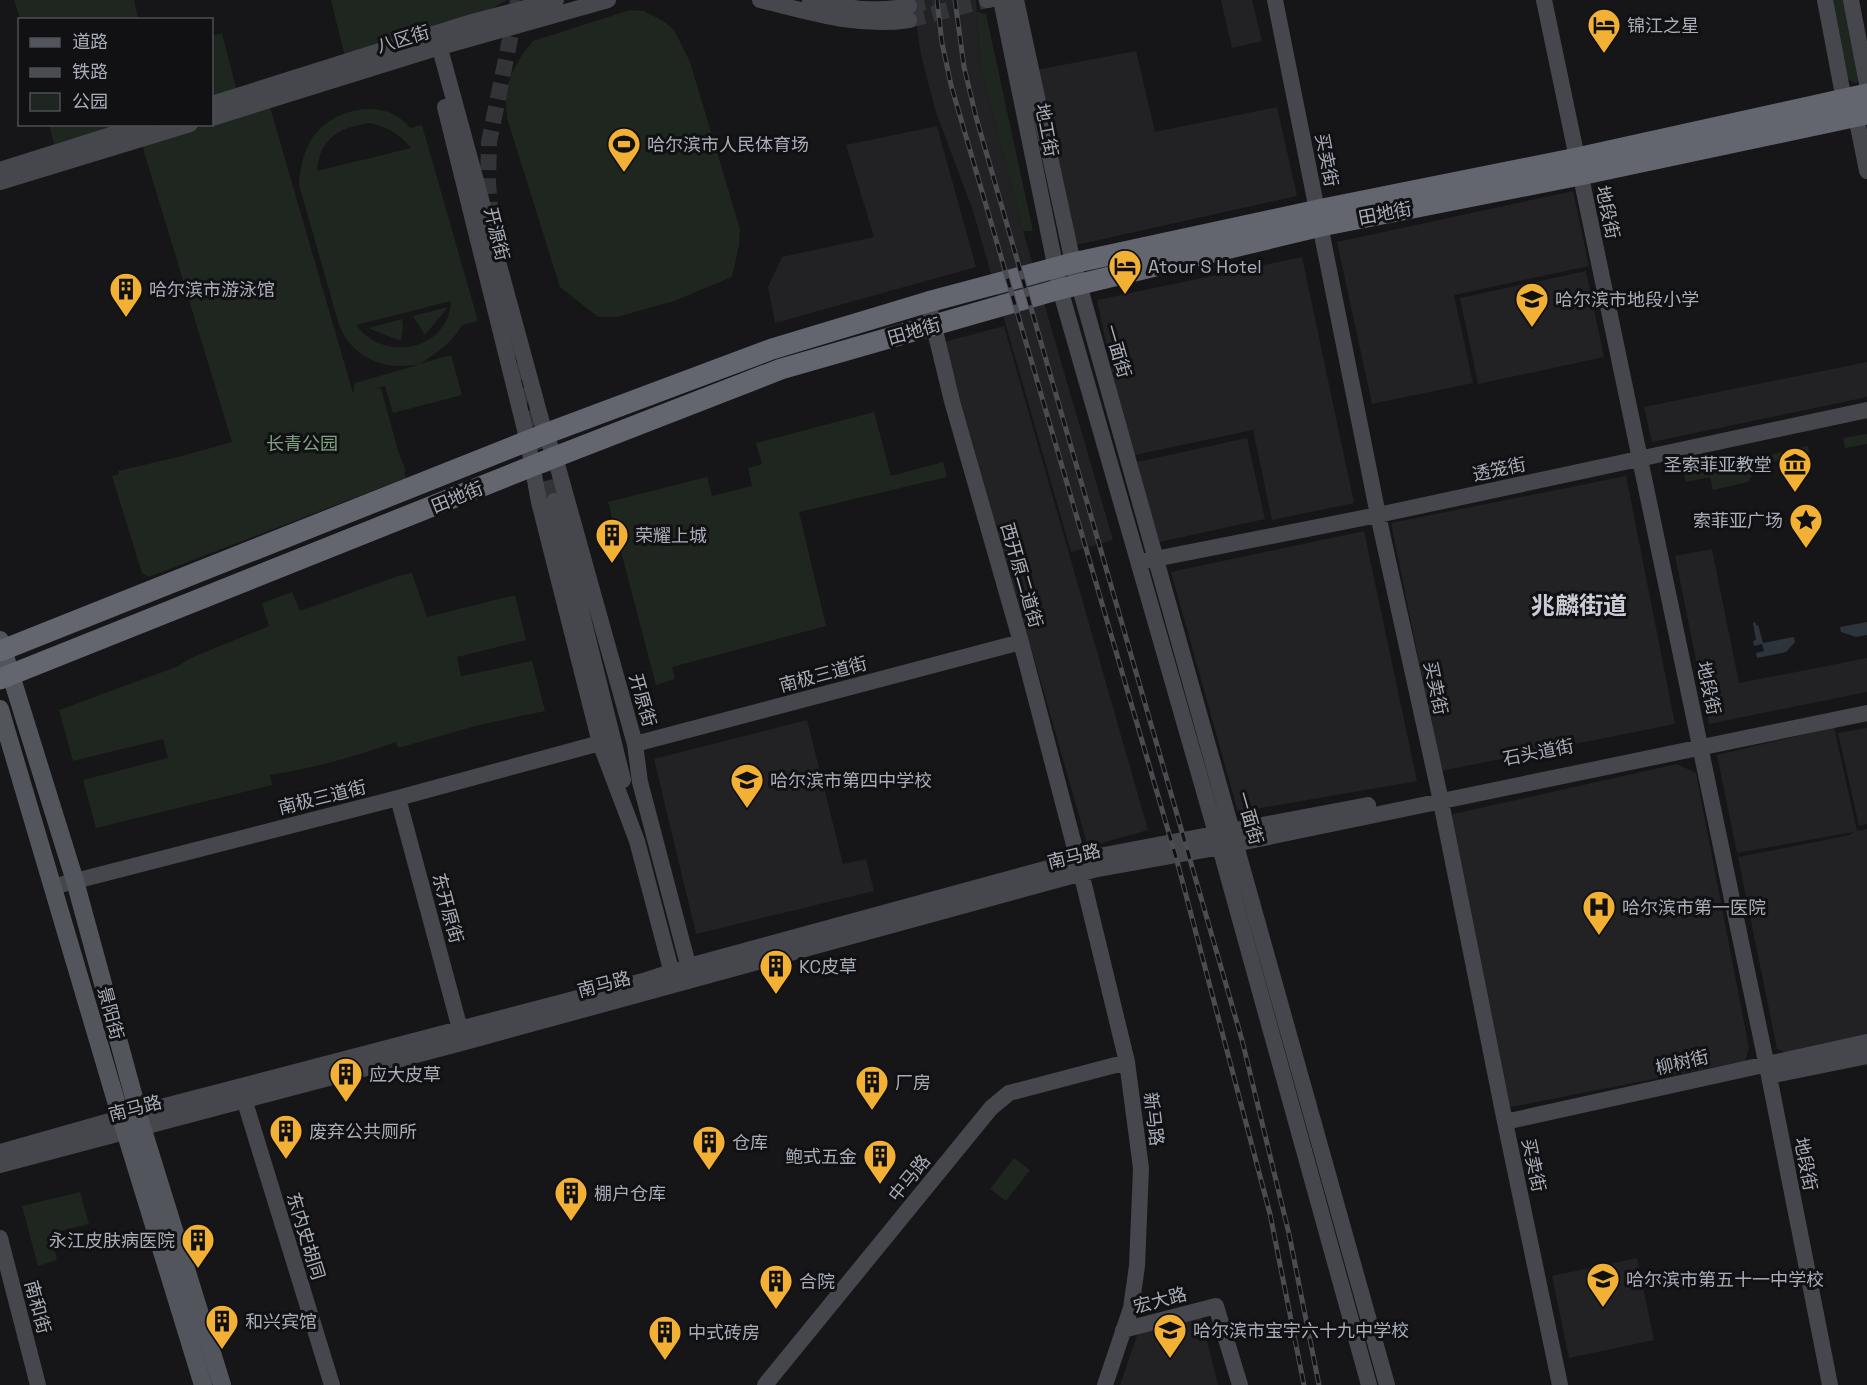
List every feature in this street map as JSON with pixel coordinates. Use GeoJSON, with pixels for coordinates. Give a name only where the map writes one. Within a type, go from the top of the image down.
{"type":"FeatureCollection","features":[{"type":"Feature","properties":{"kind":"highway","name":"田地街"},"geometry":{"type":"LineString","coordinates":[[1,647],[772,349],[928,302],[1064,265],[1320,218],[1856,110],[1867,94]]}},
{"type":"Feature","properties":{"kind":"highway","name":"田地街"},"geometry":{"type":"LineString","coordinates":[[6,677],[781,369],[1070,286],[1320,218]]}},
{"type":"Feature","properties":{"kind":"main road","name":"八区街"},"geometry":{"type":"LineString","coordinates":[[213,118],[556,0]]}},
{"type":"Feature","properties":{"kind":"main road","name":"八区街"},"geometry":{"type":"LineString","coordinates":[[213,104],[433,42],[608,0]]}},
{"type":"Feature","properties":{"kind":"main road"},"geometry":{"type":"LineString","coordinates":[[760,0],[831,18],[858,22],[891,22],[909,13],[894,9],[854,9],[810,0]]}},
{"type":"Feature","properties":{"kind":"main road","name":"地工街"},"geometry":{"type":"LineString","coordinates":[[1001,0],[1064,265]]}},
{"type":"Feature","properties":{"kind":"main road","name":"地工街"},"geometry":{"type":"LineString","coordinates":[[1016,0],[1064,265]]}},
{"type":"Feature","properties":{"kind":"main road","name":"买卖街"},"geometry":{"type":"LineString","coordinates":[[1275,0],[1378,515],[1439,797],[1560,1385]]}},
{"type":"Feature","properties":{"kind":"main road","name":"地段街"},"geometry":{"type":"LineString","coordinates":[[1544,0],[1768,1070],[1830,1385]]}},
{"type":"Feature","properties":{"kind":"main road"},"geometry":{"type":"LineString","coordinates":[[1826,0],[1856,110],[1867,171]]}},
{"type":"Feature","properties":{"kind":"main road"},"geometry":{"type":"LineString","coordinates":[[1851,0],[1867,84]]}},
{"type":"Feature","properties":{"kind":"main road","name":"开源街"},"geometry":{"type":"LineString","coordinates":[[433,42],[537,438]]}},
{"type":"Feature","properties":{"kind":"main road"},"geometry":{"type":"LineString","coordinates":[[0,170],[140,126]]}},
{"type":"Feature","properties":{"kind":"main road"},"geometry":{"type":"LineString","coordinates":[[0,183],[184,126]]}},
{"type":"Feature","properties":{"kind":"main road","name":"一面街"},"geometry":{"type":"LineString","coordinates":[[1064,265],[1156,559],[1387,1385]]}},
{"type":"Feature","properties":{"kind":"main road","name":"一面街"},"geometry":{"type":"LineString","coordinates":[[1070,286],[1138,562],[1218,840],[1369,1385]]}},
{"type":"Feature","properties":{"kind":"main road","name":"西开原二道街"},"geometry":{"type":"LineString","coordinates":[[928,302],[1080,866]]}},
{"type":"Feature","properties":{"kind":"main road","name":"透笼街"},"geometry":{"type":"LineString","coordinates":[[1138,562],[1378,515],[1867,410]]}},
{"type":"Feature","properties":{"kind":"main road","name":"开原街"},"geometry":{"type":"LineString","coordinates":[[537,438],[555,457],[635,744],[640,782],[691,973]]}},
{"type":"Feature","properties":{"kind":"main road","name":"开原街"},"geometry":{"type":"LineString","coordinates":[[537,438],[533,467],[539,502],[600,744],[637,841]]}},
{"type":"Feature","properties":{"kind":"main road","name":"开原街"},"geometry":{"type":"LineString","coordinates":[[554,501],[637,841],[674,978]]}},
{"type":"Feature","properties":{"kind":"main road","name":"南极三道街"},"geometry":{"type":"LineString","coordinates":[[635,744],[1021,642]]}},
{"type":"Feature","properties":{"kind":"main road","name":"景阳街"},"geometry":{"type":"LineString","coordinates":[[1,647],[6,677],[75,881],[132,1122],[203,1385]]}},
{"type":"Feature","properties":{"kind":"main road","name":"石头道街"},"geometry":{"type":"LineString","coordinates":[[1218,840],[1439,797],[1867,706]]}},
{"type":"Feature","properties":{"kind":"main road","name":"景阳街"},"geometry":{"type":"LineString","coordinates":[[0,709],[52,887],[222,1385]]}},
{"type":"Feature","properties":{"kind":"main road","name":"石头道街"},"geometry":{"type":"LineString","coordinates":[[1700,743],[1867,713]]}},
{"type":"Feature","properties":{"kind":"main road","name":"南极三道街"},"geometry":{"type":"LineString","coordinates":[[52,887],[600,744]]}},
{"type":"Feature","properties":{"kind":"main road","name":"东开原街"},"geometry":{"type":"LineString","coordinates":[[398,798],[460,1029]]}},
{"type":"Feature","properties":{"kind":"main road","name":"南马路"},"geometry":{"type":"LineString","coordinates":[[0,1152],[244,1099],[1080,866],[1218,840]]}},
{"type":"Feature","properties":{"kind":"main road","name":"新马路"},"geometry":{"type":"LineString","coordinates":[[1080,866],[1127,1062],[1141,1168],[1137,1266],[1131,1308],[1105,1385]]}},
{"type":"Feature","properties":{"kind":"main road","name":"南马路"},"geometry":{"type":"LineString","coordinates":[[0,1165],[132,1122],[460,1029],[643,981],[674,978]]}},
{"type":"Feature","properties":{"kind":"main road","name":"柳树街"},"geometry":{"type":"LineString","coordinates":[[1768,1070],[1867,1042]]}},
{"type":"Feature","properties":{"kind":"main road","name":"柳树街"},"geometry":{"type":"LineString","coordinates":[[1505,1122],[1768,1070],[1867,1056]]}},
{"type":"Feature","properties":{"kind":"main road","name":"中马路"},"geometry":{"type":"LineString","coordinates":[[765,1385],[991,1108],[1010,1093],[1127,1062]]}},
{"type":"Feature","properties":{"kind":"main road","name":"东内史胡同"},"geometry":{"type":"LineString","coordinates":[[244,1099],[332,1385]]}},
{"type":"Feature","properties":{"kind":"main road","name":"南和街"},"geometry":{"type":"LineString","coordinates":[[0,1238],[38,1385]]}},
{"type":"Feature","properties":{"kind":"main road","name":"宏大路"},"geometry":{"type":"LineString","coordinates":[[1123,1330],[1216,1306],[1240,1385]]}},
{"type":"Feature","properties":{"kind":"main road","name":"宏大路"},"geometry":{"type":"LineString","coordinates":[[1207,1308],[1231,1385]]}},
{"type":"Feature","properties":{"kind":"shaded area"},"geometry":{"type":"Polygon","coordinates":[[[913,0],[976,0],[980,64],[1023,231],[1113,540],[1071,552],[973,211],[936,112],[921,55],[913,0]]]}},
{"type":"Feature","properties":{"kind":"shaded area"},"geometry":{"type":"Polygon","coordinates":[[[1221,0],[1252,0],[1262,41],[1232,48],[1221,0]]]}},
{"type":"Feature","properties":{"kind":"shaded area"},"geometry":{"type":"Polygon","coordinates":[[[1136,51],[1155,132],[1277,107],[1297,196],[1076,245],[1036,70],[1136,51]]]}},
{"type":"Feature","properties":{"kind":"shaded area"},"geometry":{"type":"Polygon","coordinates":[[[937,126],[976,267],[775,323],[768,287],[782,257],[874,237],[846,145],[937,126]]]}},
{"type":"Feature","properties":{"kind":"shaded area"},"geometry":{"type":"Polygon","coordinates":[[[1573,191],[1589,266],[1454,295],[1473,383],[1372,404],[1337,242],[1573,191]]]}},
{"type":"Feature","properties":{"kind":"shaded area"},"geometry":{"type":"Polygon","coordinates":[[[1302,257],[1354,503],[1272,520],[1253,430],[1130,456],[1097,300],[1302,257]]]}},
{"type":"Feature","properties":{"kind":"shaded area","name":"哈尔滨市地段小学"},"geometry":{"type":"Polygon","coordinates":[[[1586,271],[1604,357],[1478,384],[1460,298],[1586,271]]]}},
{"type":"Feature","properties":{"kind":"shaded area"},"geometry":{"type":"Polygon","coordinates":[[[1004,326],[1148,830],[1088,847],[944,342],[1004,326]]]}},
{"type":"Feature","properties":{"kind":"shaded area"},"geometry":{"type":"Polygon","coordinates":[[[1867,362],[1867,397],[1652,442],[1644,407],[1867,362]]]}},
{"type":"Feature","properties":{"kind":"shaded area"},"geometry":{"type":"Polygon","coordinates":[[[1247,438],[1265,519],[1155,543],[1137,462],[1247,438]]]}},
{"type":"Feature","properties":{"kind":"shaded area"},"geometry":{"type":"Polygon","coordinates":[[[1626,476],[1675,724],[1441,771],[1391,523],[1626,476]]]}},
{"type":"Feature","properties":{"kind":"shaded area"},"geometry":{"type":"Polygon","coordinates":[[[1364,531],[1417,781],[1238,812],[1171,572],[1364,531]]]}},
{"type":"Feature","properties":{"kind":"shaded area"},"geometry":{"type":"Polygon","coordinates":[[[1712,549],[1739,683],[1867,658],[1867,692],[1709,724],[1675,556],[1712,549]]]}},
{"type":"Feature","properties":{"kind":"shaded area"},"geometry":{"type":"Polygon","coordinates":[[[1755,622],[1763,643],[1794,637],[1795,642],[1786,652],[1757,658],[1756,653],[1764,651],[1762,644],[1754,646],[1753,641],[1756,640],[1753,623],[1755,622]]]}},
{"type":"Feature","properties":{"kind":"shaded area"},"geometry":{"type":"Polygon","coordinates":[[[1867,622],[1867,635],[1856,637],[1841,632],[1840,627],[1867,622]]]}},
{"type":"Feature","properties":{"kind":"shaded area","name":"哈尔滨市第四中学校"},"geometry":{"type":"Polygon","coordinates":[[[807,720],[843,864],[866,859],[874,891],[696,934],[654,759],[807,720]]]}},
{"type":"Feature","properties":{"kind":"shaded area"},"geometry":{"type":"Polygon","coordinates":[[[1834,727],[1857,831],[1867,829],[1867,1038],[1790,1055],[1777,1049],[1738,857],[1850,835],[1853,832],[1737,853],[1717,755],[1834,727]]]}},
{"type":"Feature","properties":{"kind":"shaded area"},"geometry":{"type":"Polygon","coordinates":[[[1867,728],[1867,824],[1859,826],[1838,733],[1867,728]]]}},
{"type":"Feature","properties":{"kind":"shaded area","name":"哈尔滨市第一医院"},"geometry":{"type":"Polygon","coordinates":[[[1677,764],[1696,773],[1749,1048],[1745,1061],[1511,1107],[1503,1104],[1448,825],[1453,814],[1677,764]]]}},
{"type":"Feature","properties":{"kind":"shaded area","name":"哈尔滨市第五十一中学校"},"geometry":{"type":"Polygon","coordinates":[[[1637,1258],[1654,1340],[1569,1358],[1552,1276],[1637,1258]]]}},
{"type":"Feature","properties":{"kind":"shaded area","name":"哈尔滨市宝宇六十九中学校"},"geometry":{"type":"Polygon","coordinates":[[[1201,1316],[1218,1385],[1120,1385],[1138,1333],[1201,1316]]]}},
{"type":"Feature","properties":{"kind":"green space"},"geometry":{"type":"Polygon","coordinates":[[[14,0],[134,0],[138,18],[20,18],[14,0]]]}},
{"type":"Feature","properties":{"kind":"green space"},"geometry":{"type":"Polygon","coordinates":[[[331,0],[507,0],[477,17],[345,57],[331,0]]]}},
{"type":"Feature","properties":{"kind":"green space"},"geometry":{"type":"Polygon","coordinates":[[[1829,0],[1848,0],[1861,79],[1856,83],[1844,75],[1829,0]]]}},
{"type":"Feature","properties":{"kind":"green space","name":"哈尔滨市人民体育场"},"geometry":{"type":"Polygon","coordinates":[[[630,10],[644,11],[665,22],[674,30],[690,62],[740,229],[739,245],[732,277],[674,301],[617,317],[598,317],[560,287],[507,118],[506,93],[516,65],[533,41],[630,10]]]}},
{"type":"Feature","properties":{"kind":"green space"},"geometry":{"type":"Polygon","coordinates":[[[977,12],[986,14],[1033,231],[1023,231],[980,64],[977,12]]]}},
{"type":"Feature","properties":{"kind":"green space"},"geometry":{"type":"Polygon","coordinates":[[[222,33],[237,92],[213,99],[213,36],[222,33]]]}},
{"type":"Feature","properties":{"kind":"green space","name":"长青公园"},"geometry":{"type":"Polygon","coordinates":[[[269,104],[353,393],[355,383],[418,365],[399,366],[379,363],[355,349],[343,334],[299,185],[302,162],[308,145],[320,129],[345,113],[373,109],[400,118],[410,128],[422,125],[478,321],[462,325],[443,348],[419,364],[451,355],[462,395],[393,413],[385,386],[371,390],[381,388],[398,451],[406,471],[404,472],[406,478],[149,577],[142,573],[112,476],[119,474],[118,471],[232,442],[142,145],[202,126],[213,126],[213,124],[269,104]],[[369,123],[358,125],[332,136],[322,150],[317,171],[411,148],[402,138],[382,126],[369,123]],[[451,301],[356,325],[368,337],[382,344],[397,347],[413,346],[427,341],[439,331],[447,318],[451,301]]]}},
{"type":"Feature","properties":{"kind":"green space"},"geometry":{"type":"Polygon","coordinates":[[[50,126],[118,126],[54,144],[50,126]]]}},
{"type":"Feature","properties":{"kind":"green space"},"geometry":{"type":"Polygon","coordinates":[[[448,307],[425,335],[413,316],[448,307]]]}},
{"type":"Feature","properties":{"kind":"green space"},"geometry":{"type":"Polygon","coordinates":[[[402,319],[401,341],[368,328],[402,319]]]}},
{"type":"Feature","properties":{"kind":"green space"},"geometry":{"type":"Polygon","coordinates":[[[874,412],[891,476],[943,462],[947,477],[799,512],[826,626],[672,667],[675,679],[656,685],[608,502],[707,477],[712,496],[752,486],[748,468],[762,464],[756,443],[874,412]]]}},
{"type":"Feature","properties":{"kind":"green space"},"geometry":{"type":"Polygon","coordinates":[[[1867,434],[1867,444],[1845,448],[1843,438],[1867,434]]]}},
{"type":"Feature","properties":{"kind":"green space"},"geometry":{"type":"Polygon","coordinates":[[[1808,446],[1809,454],[1770,462],[1769,455],[1808,446]]]}},
{"type":"Feature","properties":{"kind":"green space"},"geometry":{"type":"Polygon","coordinates":[[[1752,460],[1755,471],[1748,482],[1713,490],[1710,477],[1686,482],[1684,474],[1752,460]]]}},
{"type":"Feature","properties":{"kind":"green space"},"geometry":{"type":"Polygon","coordinates":[[[412,573],[427,617],[515,595],[526,640],[457,657],[461,676],[532,661],[545,711],[479,725],[398,748],[396,742],[334,762],[270,775],[272,785],[96,828],[83,780],[168,758],[163,739],[73,761],[59,710],[176,667],[191,658],[269,626],[262,603],[292,592],[300,611],[412,573]]]}},
{"type":"Feature","properties":{"kind":"green space"},"geometry":{"type":"Polygon","coordinates":[[[1014,1158],[1030,1170],[1006,1201],[990,1189],[1014,1158]]]}},
{"type":"Feature","properties":{"kind":"green space"},"geometry":{"type":"Polygon","coordinates":[[[80,1192],[89,1224],[51,1233],[57,1260],[38,1266],[22,1206],[80,1192]]]}},
{"type":"Feature","properties":{"kind":"tunnel"},"geometry":{"type":"LineString","coordinates":[[491,218],[488,183],[489,142],[518,0]]}},
{"type":"Feature","properties":{"kind":"tunnel"},"geometry":{"type":"LineString","coordinates":[[909,6],[933,0]]}},
{"type":"Feature","properties":{"kind":"tunnel"},"geometry":{"type":"LineString","coordinates":[[909,20],[987,0]]}},
{"type":"Feature","properties":{"kind":"tunnel"},"geometry":{"type":"LineString","coordinates":[[511,341],[554,501]]}},
{"type":"Feature","properties":{"kind":"railway"},"geometry":{"type":"LineString","coordinates":[[937,0],[942,43],[951,85],[1177,861],[1270,1214],[1304,1385]]}},
{"type":"Feature","properties":{"kind":"railway"},"geometry":{"type":"LineString","coordinates":[[955,0],[964,67],[976,117],[1242,1040],[1289,1234],[1319,1385]]}},
{"type":"Feature","properties":{"kind":"place","name":"锦江之星"},"geometry":{"type":"Point","coordinates":[1604,54]}},
{"type":"Feature","properties":{"kind":"place","name":"哈尔滨市人民体育场"},"geometry":{"type":"Point","coordinates":[624,173]}},
{"type":"Feature","properties":{"kind":"place","name":"Atour S Hotel"},"geometry":{"type":"Point","coordinates":[1125,295]}},
{"type":"Feature","properties":{"kind":"place","name":"哈尔滨市游泳馆"},"geometry":{"type":"Point","coordinates":[126,318]}},
{"type":"Feature","properties":{"kind":"place","name":"哈尔滨市地段小学"},"geometry":{"type":"Point","coordinates":[1532,328]}},
{"type":"Feature","properties":{"kind":"place","name":"圣索菲亚教堂"},"geometry":{"type":"Point","coordinates":[1795,493]}},
{"type":"Feature","properties":{"kind":"place","name":"索菲亚广场"},"geometry":{"type":"Point","coordinates":[1806,549]}},
{"type":"Feature","properties":{"kind":"place","name":"荣耀上城"},"geometry":{"type":"Point","coordinates":[612,564]}},
{"type":"Feature","properties":{"kind":"place","name":"哈尔滨市第四中学校"},"geometry":{"type":"Point","coordinates":[747,809]}},
{"type":"Feature","properties":{"kind":"place","name":"哈尔滨市第一医院"},"geometry":{"type":"Point","coordinates":[1599,936]}},
{"type":"Feature","properties":{"kind":"place","name":"KC皮草"},"geometry":{"type":"Point","coordinates":[776,995]}},
{"type":"Feature","properties":{"kind":"place","name":"应大皮草"},"geometry":{"type":"Point","coordinates":[346,1103]}},
{"type":"Feature","properties":{"kind":"place","name":"厂房"},"geometry":{"type":"Point","coordinates":[872,1111]}},
{"type":"Feature","properties":{"kind":"place","name":"废弃公共厕所"},"geometry":{"type":"Point","coordinates":[286,1160]}},
{"type":"Feature","properties":{"kind":"place","name":"仓库"},"geometry":{"type":"Point","coordinates":[709,1171]}},
{"type":"Feature","properties":{"kind":"place","name":"鲍式五金"},"geometry":{"type":"Point","coordinates":[880,1185]}},
{"type":"Feature","properties":{"kind":"place","name":"棚户仓库"},"geometry":{"type":"Point","coordinates":[571,1222]}},
{"type":"Feature","properties":{"kind":"place","name":"永江皮肤病医院"},"geometry":{"type":"Point","coordinates":[198,1269]}},
{"type":"Feature","properties":{"kind":"place","name":"哈尔滨市第五十一中学校"},"geometry":{"type":"Point","coordinates":[1603,1308]}},
{"type":"Feature","properties":{"kind":"place","name":"合院"},"geometry":{"type":"Point","coordinates":[776,1310]}},
{"type":"Feature","properties":{"kind":"place","name":"和兴宾馆"},"geometry":{"type":"Point","coordinates":[222,1350]}},
{"type":"Feature","properties":{"kind":"place","name":"哈尔滨市宝宇六十九中学校"},"geometry":{"type":"Point","coordinates":[1170,1359]}},
{"type":"Feature","properties":{"kind":"place","name":"中式砖房"},"geometry":{"type":"Point","coordinates":[665,1361]}},
{"type":"Feature","properties":{"kind":"district","name":"兆麟街道"},"geometry":{"type":"Point","coordinates":[1579,605]}}]}
